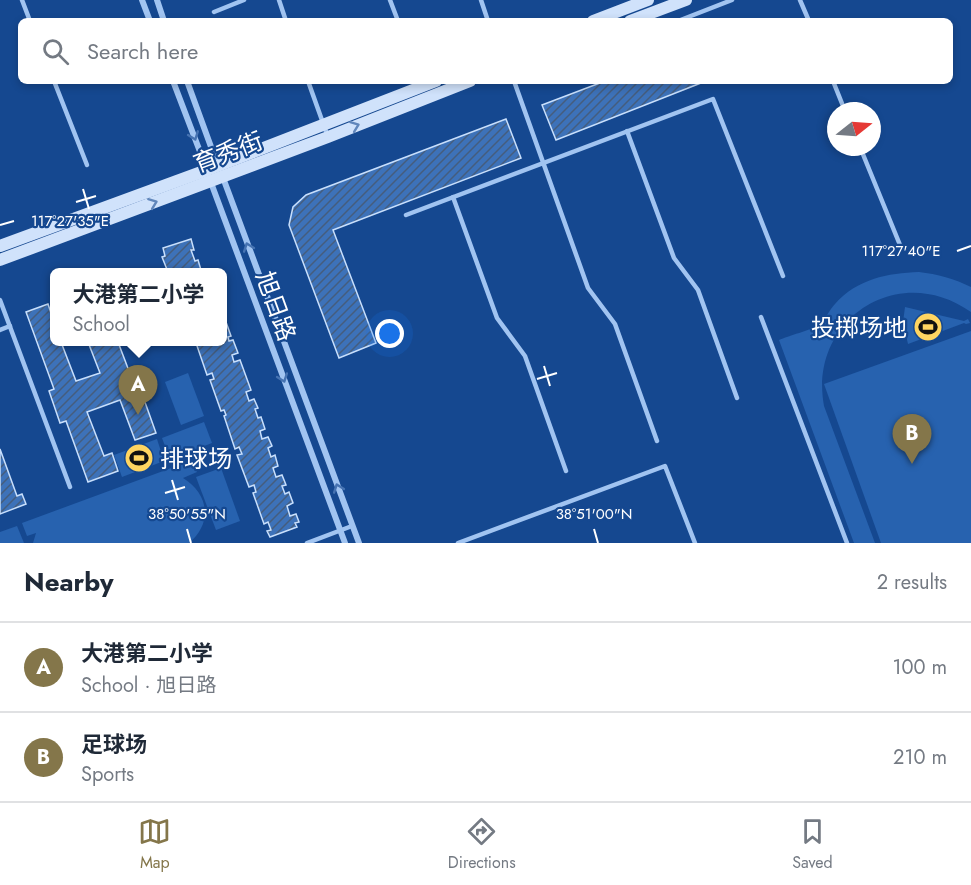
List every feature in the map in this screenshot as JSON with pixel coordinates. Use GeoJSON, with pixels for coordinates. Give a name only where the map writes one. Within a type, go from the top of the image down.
{"type":"FeatureCollection","features":[{"type":"Feature","properties":{"kind":"street"},"geometry":{"type":"LineString","coordinates":[[142,0],[149,18]]}},
{"type":"Feature","properties":{"kind":"street"},"geometry":{"type":"LineString","coordinates":[[157,0],[163,18]]}},
{"type":"Feature","properties":{"kind":"street"},"geometry":{"type":"LineString","coordinates":[[601,18],[648,0]]}},
{"type":"Feature","properties":{"kind":"street"},"geometry":{"type":"LineString","coordinates":[[653,17],[686,0]]}},
{"type":"Feature","properties":{"kind":"street","name":"旭日路"},"geometry":{"type":"LineString","coordinates":[[174,84],[214,174],[359,543]]}},
{"type":"Feature","properties":{"kind":"street","name":"旭日路"},"geometry":{"type":"LineString","coordinates":[[188,84],[214,174],[345,543]]}},
{"type":"Feature","properties":{"kind":"street","name":"育秀街"},"geometry":{"type":"LineString","coordinates":[[0,260],[214,174],[323,124],[428,84]]}},
{"type":"Feature","properties":{"kind":"street","name":"育秀街"},"geometry":{"type":"LineString","coordinates":[[0,246],[328,137],[462,84]]}},
{"type":"Feature","properties":{"kind":"lane"},"geometry":{"type":"LineString","coordinates":[[22,0],[29,18]]}},
{"type":"Feature","properties":{"kind":"lane"},"geometry":{"type":"LineString","coordinates":[[214,12],[244,0]]}},
{"type":"Feature","properties":{"kind":"lane"},"geometry":{"type":"LineString","coordinates":[[279,0],[285,18]]}},
{"type":"Feature","properties":{"kind":"lane"},"geometry":{"type":"LineString","coordinates":[[390,0],[397,18]]}},
{"type":"Feature","properties":{"kind":"lane"},"geometry":{"type":"LineString","coordinates":[[481,0],[487,18]]}},
{"type":"Feature","properties":{"kind":"lane"},"geometry":{"type":"LineString","coordinates":[[686,18],[732,0]]}},
{"type":"Feature","properties":{"kind":"lane"},"geometry":{"type":"LineString","coordinates":[[800,0],[808,18]]}},
{"type":"Feature","properties":{"kind":"lane"},"geometry":{"type":"LineString","coordinates":[[55,84],[87,165]]}},
{"type":"Feature","properties":{"kind":"lane"},"geometry":{"type":"LineString","coordinates":[[309,84],[328,137]]}},
{"type":"Feature","properties":{"kind":"lane"},"geometry":{"type":"LineString","coordinates":[[515,84],[588,288],[615,324],[657,441]]}},
{"type":"Feature","properties":{"kind":"lane"},"geometry":{"type":"LineString","coordinates":[[834,84],[841,102]]}},
{"type":"Feature","properties":{"kind":"lane"},"geometry":{"type":"LineString","coordinates":[[406,214],[713,99],[783,276]]}},
{"type":"Feature","properties":{"kind":"lane"},"geometry":{"type":"LineString","coordinates":[[627,131],[674,258],[698,290],[737,398]]}},
{"type":"Feature","properties":{"kind":"lane"},"geometry":{"type":"LineString","coordinates":[[864,156],[900,245]]}},
{"type":"Feature","properties":{"kind":"lane"},"geometry":{"type":"LineString","coordinates":[[453,197],[497,318],[525,356],[566,471]]}},
{"type":"Feature","properties":{"kind":"lane"},"geometry":{"type":"LineString","coordinates":[[0,300],[70,487]]}},
{"type":"Feature","properties":{"kind":"lane"},"geometry":{"type":"LineString","coordinates":[[760,317],[847,543]]}},
{"type":"Feature","properties":{"kind":"lane"},"geometry":{"type":"LineString","coordinates":[[0,330],[10,326]]}},
{"type":"Feature","properties":{"kind":"lane"},"geometry":{"type":"LineString","coordinates":[[458,543],[665,466],[695,543]]}},
{"type":"Feature","properties":{"kind":"lane"},"geometry":{"type":"LineString","coordinates":[[307,543],[352,526]]}},
{"type":"Feature","properties":{"kind":"shaded area"},"geometry":{"type":"Polygon","coordinates":[[[919,272],[946,277],[971,287],[971,312],[943,298],[915,293],[888,296],[864,307],[844,325],[830,348],[823,375],[824,406],[875,543],[854,543],[779,340],[818,325],[844,295],[863,283],[885,276],[919,272]]]}},
{"type":"Feature","properties":{"kind":"shaded area","name":"投掷场地"},"geometry":{"type":"Polygon","coordinates":[[[905,307],[964,321],[968,319],[970,323],[964,323],[908,344],[903,322],[905,307]]]}},
{"type":"Feature","properties":{"kind":"shaded area"},"geometry":{"type":"Polygon","coordinates":[[[971,331],[971,543],[881,543],[824,384],[971,331]]]}},
{"type":"Feature","properties":{"kind":"shaded area"},"geometry":{"type":"Polygon","coordinates":[[[188,373],[204,416],[181,425],[165,382],[188,373]]]}},
{"type":"Feature","properties":{"kind":"shaded area","name":"排球场"},"geometry":{"type":"Polygon","coordinates":[[[204,422],[212,443],[170,459],[162,438],[204,422]]]}},
{"type":"Feature","properties":{"kind":"shaded area","name":"排球场"},"geometry":{"type":"Polygon","coordinates":[[[157,439],[164,461],[122,477],[114,455],[157,439]]]}},
{"type":"Feature","properties":{"kind":"shaded area"},"geometry":{"type":"Polygon","coordinates":[[[193,460],[197,472],[183,478],[192,485],[203,500],[205,518],[197,535],[189,543],[33,543],[36,533],[27,536],[22,523],[193,460]]]}},
{"type":"Feature","properties":{"kind":"shaded area"},"geometry":{"type":"Polygon","coordinates":[[[221,468],[240,521],[216,530],[196,477],[221,468]]]}},
{"type":"Feature","properties":{"kind":"shaded area"},"geometry":{"type":"Polygon","coordinates":[[[17,526],[24,543],[0,543],[0,532],[17,526]]]}},
{"type":"Feature","properties":{"kind":"building"},"geometry":{"type":"Polygon","coordinates":[[[597,84],[698,84],[556,140],[542,105],[597,84]]]}},
{"type":"Feature","properties":{"kind":"building"},"geometry":{"type":"Polygon","coordinates":[[[506,119],[521,158],[333,230],[376,343],[339,358],[289,225],[293,207],[306,195],[506,119]]]}},
{"type":"Feature","properties":{"kind":"building"},"geometry":{"type":"Polygon","coordinates":[[[191,239],[194,250],[191,250],[200,268],[166,268],[162,257],[165,256],[163,248],[191,239]]]}},
{"type":"Feature","properties":{"kind":"building"},"geometry":{"type":"Polygon","coordinates":[[[48,304],[50,346],[63,346],[76,381],[100,373],[90,346],[120,346],[137,392],[141,391],[156,433],[135,440],[120,400],[87,412],[104,456],[112,453],[118,471],[88,482],[66,421],[60,423],[49,391],[54,389],[26,312],[48,304]]]}},
{"type":"Feature","properties":{"kind":"building"},"geometry":{"type":"Polygon","coordinates":[[[227,325],[231,336],[228,337],[229,341],[233,340],[238,353],[232,355],[234,362],[240,360],[251,390],[246,392],[249,401],[254,399],[258,408],[255,409],[265,429],[260,431],[262,439],[268,437],[272,446],[268,448],[271,457],[275,455],[278,466],[273,468],[276,477],[282,475],[286,485],[282,486],[285,494],[289,492],[293,503],[287,506],[290,516],[296,514],[299,522],[295,523],[297,527],[270,537],[267,531],[271,530],[268,522],[264,524],[253,493],[256,492],[254,485],[249,487],[237,455],[242,454],[239,447],[235,449],[224,416],[226,415],[224,410],[221,411],[210,380],[214,379],[212,373],[207,375],[197,346],[227,346],[227,325]]]}},
{"type":"Feature","properties":{"kind":"building"},"geometry":{"type":"Polygon","coordinates":[[[0,449],[17,496],[22,494],[26,504],[0,514],[0,449]]]}},
{"type":"Feature","properties":{"kind":"place","name":"投掷场地"},"geometry":{"type":"Point","coordinates":[928,327]}},
{"type":"Feature","properties":{"kind":"place","name":"大港第二小学"},"geometry":{"type":"Point","coordinates":[138,415]}},
{"type":"Feature","properties":{"kind":"place","name":"排球场"},"geometry":{"type":"Point","coordinates":[139,458]}},
{"type":"Feature","properties":{"kind":"place","name":"足球场"},"geometry":{"type":"Point","coordinates":[912,464]}}]}
